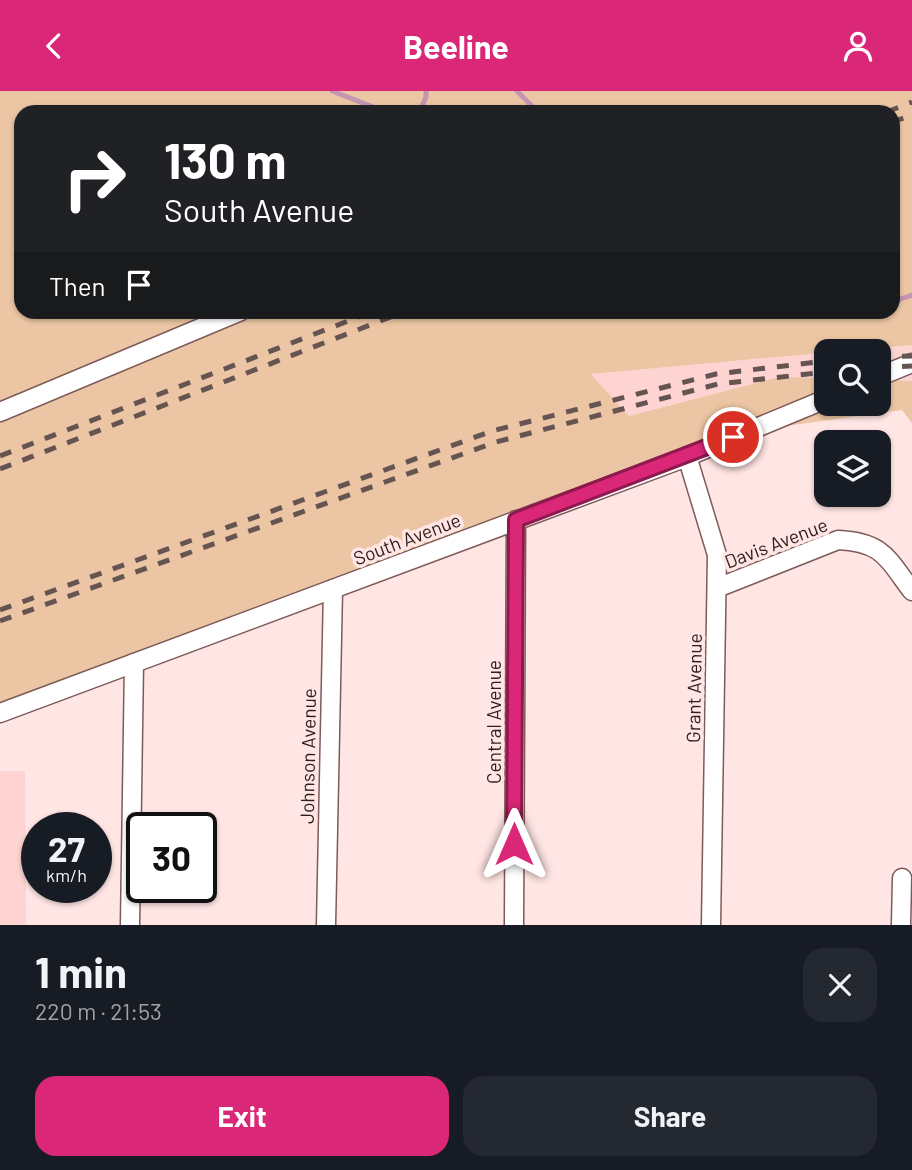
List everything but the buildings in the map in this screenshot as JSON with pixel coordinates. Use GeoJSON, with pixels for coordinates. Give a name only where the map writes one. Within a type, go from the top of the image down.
{"type":"FeatureCollection","features":[{"type":"Feature","properties":{"kind":"street"},"geometry":{"type":"LineString","coordinates":[[0,412],[223,319]]}},
{"type":"Feature","properties":{"kind":"street"},"geometry":{"type":"LineString","coordinates":[[891,372],[912,363]]}},
{"type":"Feature","properties":{"kind":"street","name":"South Avenue"},"geometry":{"type":"LineString","coordinates":[[0,713],[687,456],[814,404]]}},
{"type":"Feature","properties":{"kind":"street","name":"Grant Avenue"},"geometry":{"type":"LineString","coordinates":[[687,456],[717,555],[711,925]]}},
{"type":"Feature","properties":{"kind":"street","name":"Central Avenue"},"geometry":{"type":"LineString","coordinates":[[514,925],[516,520]]}},
{"type":"Feature","properties":{"kind":"street","name":"Davis Avenue"},"geometry":{"type":"LineString","coordinates":[[717,588],[838,540],[858,541],[878,548],[912,591]]}},
{"type":"Feature","properties":{"kind":"street","name":"Johnson Avenue"},"geometry":{"type":"LineString","coordinates":[[326,925],[333,589]]}},
{"type":"Feature","properties":{"kind":"street"},"geometry":{"type":"LineString","coordinates":[[130,925],[134,663]]}},
{"type":"Feature","properties":{"kind":"street"},"geometry":{"type":"LineString","coordinates":[[901,925],[902,878]]}},
{"type":"Feature","properties":{"kind":"shaded area"},"geometry":{"type":"Polygon","coordinates":[[[0,91],[912,91],[912,345],[891,347],[891,339],[814,339],[814,354],[591,374],[629,416],[779,377],[814,378],[814,416],[858,416],[735,433],[0,718],[0,91]]]}},
{"type":"Feature","properties":{"kind":"shaded area"},"geometry":{"type":"Polygon","coordinates":[[[912,345],[912,381],[891,380],[891,347],[912,345]]]}},
{"type":"Feature","properties":{"kind":"shaded area"},"geometry":{"type":"Polygon","coordinates":[[[814,354],[814,378],[779,377],[629,416],[591,374],[814,354]]]}},
{"type":"Feature","properties":{"kind":"shaded area"},"geometry":{"type":"Polygon","coordinates":[[[891,380],[912,381],[912,423],[902,410],[891,412],[891,380]]]}},
{"type":"Feature","properties":{"kind":"shaded area"},"geometry":{"type":"Polygon","coordinates":[[[0,771],[25,771],[25,812],[21,812],[21,903],[26,903],[26,925],[0,925],[0,771]]]}},
{"type":"Feature","properties":{"kind":"waterway"},"geometry":{"type":"LineString","coordinates":[[332,91],[368,105]]}},
{"type":"Feature","properties":{"kind":"waterway"},"geometry":{"type":"LineString","coordinates":[[422,105],[426,91]]}},
{"type":"Feature","properties":{"kind":"waterway"},"geometry":{"type":"LineString","coordinates":[[517,91],[531,105]]}},
{"type":"Feature","properties":{"kind":"waterway"},"geometry":{"type":"LineString","coordinates":[[900,299],[912,295]]}},
{"type":"Feature","properties":{"kind":"railway"},"geometry":{"type":"LineString","coordinates":[[900,107],[912,102]]}},
{"type":"Feature","properties":{"kind":"railway"},"geometry":{"type":"LineString","coordinates":[[900,119],[912,115]]}},
{"type":"Feature","properties":{"kind":"railway"},"geometry":{"type":"LineString","coordinates":[[0,456],[353,319]]}},
{"type":"Feature","properties":{"kind":"railway"},"geometry":{"type":"LineString","coordinates":[[0,469],[385,319]]}},
{"type":"Feature","properties":{"kind":"railway"},"geometry":{"type":"LineString","coordinates":[[891,357],[912,356]]}},
{"type":"Feature","properties":{"kind":"railway"},"geometry":{"type":"LineString","coordinates":[[0,610],[492,431],[716,374],[814,362]]}},
{"type":"Feature","properties":{"kind":"railway"},"geometry":{"type":"LineString","coordinates":[[891,367],[912,366]]}},
{"type":"Feature","properties":{"kind":"railway"},"geometry":{"type":"LineString","coordinates":[[0,621],[496,442],[718,384],[814,373]]}},
{"type":"Feature","properties":{"kind":"route"},"geometry":{"type":"LineString","coordinates":[[514,844],[516,520],[679,460],[733,437]]}}]}
